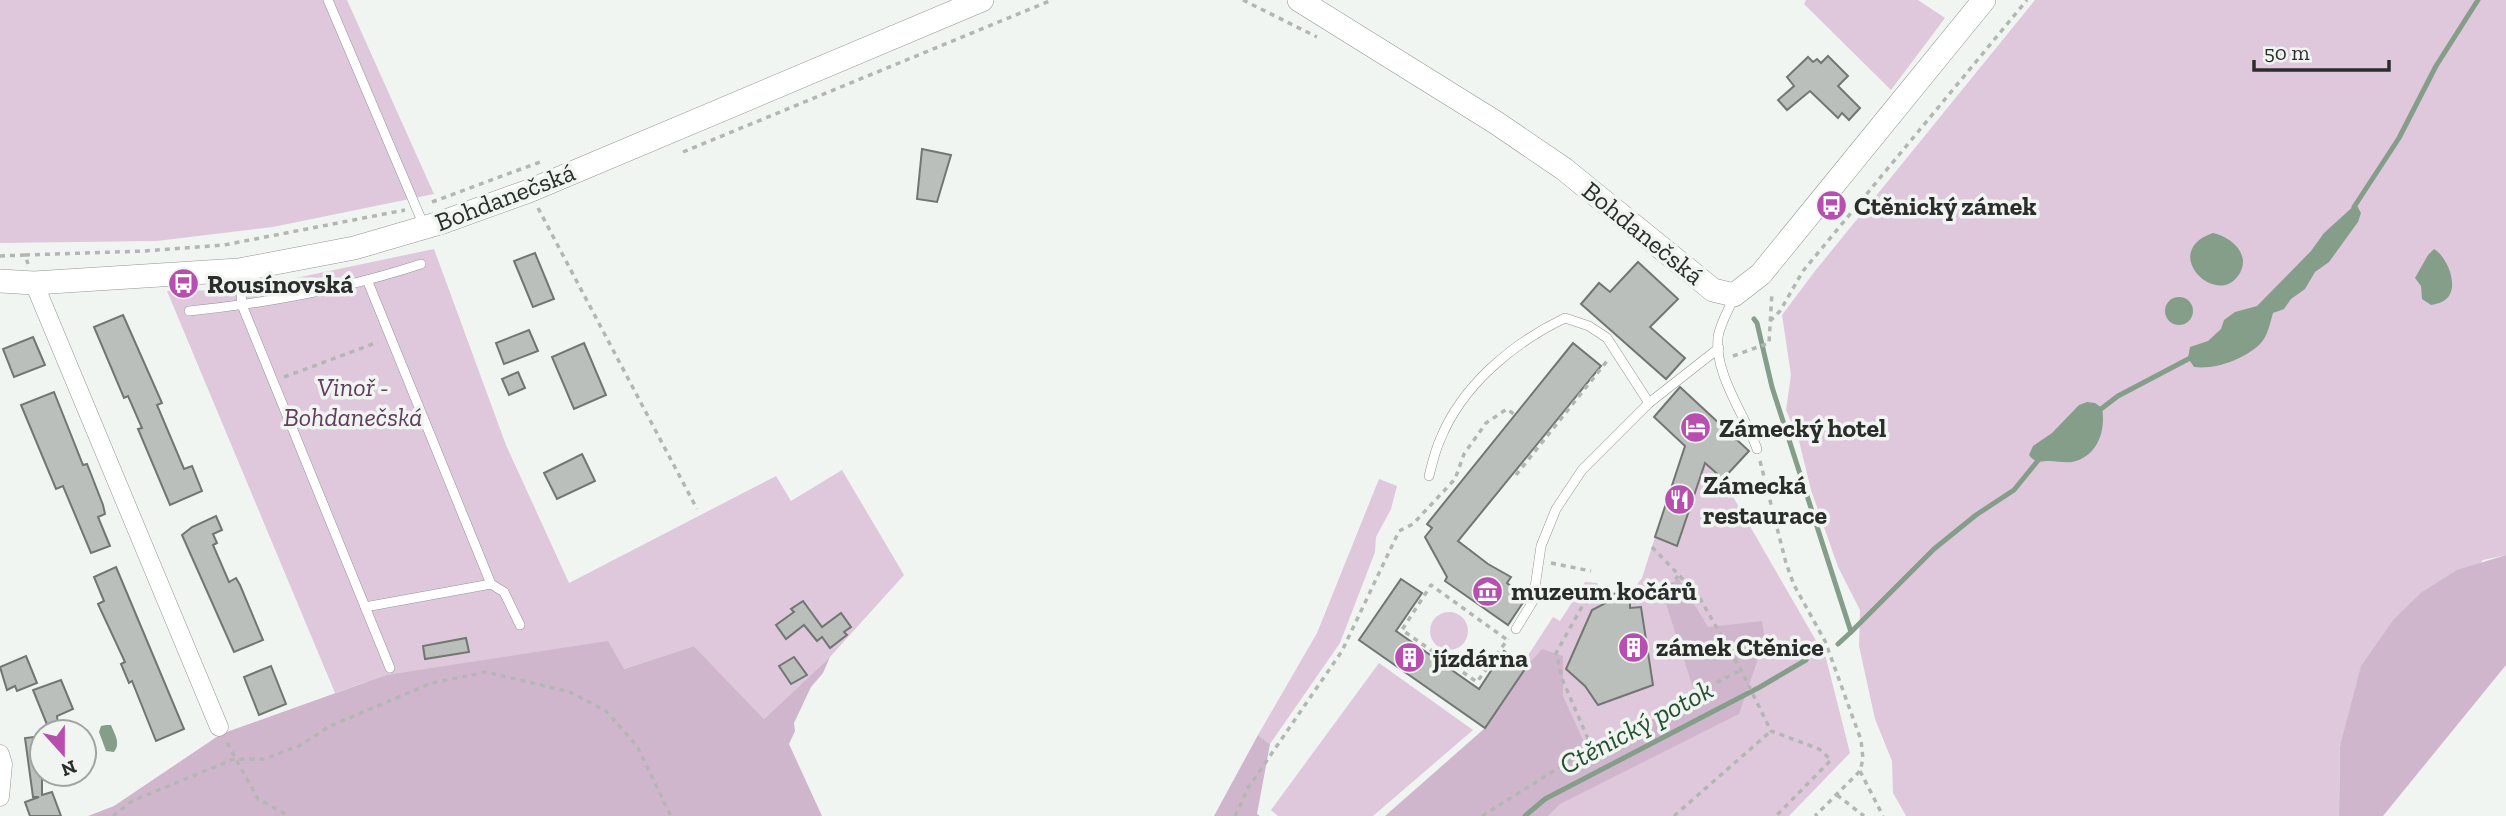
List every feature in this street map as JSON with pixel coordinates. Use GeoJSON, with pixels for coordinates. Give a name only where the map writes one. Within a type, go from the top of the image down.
{"type":"FeatureCollection","features":[{"type":"Feature","properties":{"kind":"street","name":"Bohdanečská"},"geometry":{"type":"LineString","coordinates":[[0,282],[31,275],[239,270],[354,248],[421,218],[529,191],[982,0]]}},
{"type":"Feature","properties":{"kind":"street","name":"Bohdanečská"},"geometry":{"type":"LineString","coordinates":[[1299,0],[1495,122],[1564,169],[1713,290],[1734,295],[1761,274],[1984,0]]}},
{"type":"Feature","properties":{"kind":"street"},"geometry":{"type":"LineString","coordinates":[[31,275],[219,727]]}},
{"type":"Feature","properties":{"kind":"street"},"geometry":{"type":"LineString","coordinates":[[0,754],[3,764],[0,797]]}},
{"type":"Feature","properties":{"kind":"lane"},"geometry":{"type":"LineString","coordinates":[[328,0],[421,218]]}},
{"type":"Feature","properties":{"kind":"lane"},"geometry":{"type":"LineString","coordinates":[[189,310],[242,305],[368,282],[421,264]]}},
{"type":"Feature","properties":{"kind":"lane"},"geometry":{"type":"LineString","coordinates":[[239,270],[242,305],[390,668]]}},
{"type":"Feature","properties":{"kind":"lane"},"geometry":{"type":"LineString","coordinates":[[368,282],[491,584],[504,592],[520,625]]}},
{"type":"Feature","properties":{"kind":"lane"},"geometry":{"type":"LineString","coordinates":[[1734,295],[1718,336],[1719,348],[1732,395],[1757,449]]}},
{"type":"Feature","properties":{"kind":"lane"},"geometry":{"type":"LineString","coordinates":[[1429,476],[1440,438],[1469,391],[1504,356],[1565,318],[1590,326],[1607,338],[1649,403]]}},
{"type":"Feature","properties":{"kind":"lane"},"geometry":{"type":"LineString","coordinates":[[1516,629],[1532,601],[1541,546],[1556,509],[1582,470],[1649,403],[1719,348]]}},
{"type":"Feature","properties":{"kind":"lane"},"geometry":{"type":"LineString","coordinates":[[365,607],[491,584]]}},
{"type":"Feature","properties":{"kind":"path"},"geometry":{"type":"LineString","coordinates":[[683,152],[1052,0]]}},
{"type":"Feature","properties":{"kind":"path"},"geometry":{"type":"LineString","coordinates":[[1770,321],[1778,315],[1803,271],[2027,0]]}},
{"type":"Feature","properties":{"kind":"path"},"geometry":{"type":"LineString","coordinates":[[0,256],[224,245],[421,218],[548,159]]}},
{"type":"Feature","properties":{"kind":"path"},"geometry":{"type":"LineString","coordinates":[[529,191],[697,509]]}},
{"type":"Feature","properties":{"kind":"path"},"geometry":{"type":"LineString","coordinates":[[25,255],[31,275]]}},
{"type":"Feature","properties":{"kind":"path"},"geometry":{"type":"LineString","coordinates":[[272,381],[390,337]]}},
{"type":"Feature","properties":{"kind":"path"},"geometry":{"type":"LineString","coordinates":[[1721,360],[1766,345]]}},
{"type":"Feature","properties":{"kind":"path"},"geometry":{"type":"LineString","coordinates":[[1516,475],[1607,361]]}},
{"type":"Feature","properties":{"kind":"path"},"geometry":{"type":"LineString","coordinates":[[1235,816],[1248,788],[1342,651],[1399,531],[1413,524],[1455,479],[1464,454],[1486,423],[1507,409],[1515,415]]}},
{"type":"Feature","properties":{"kind":"path"},"geometry":{"type":"LineString","coordinates":[[1757,449],[1786,563],[1794,585],[1825,641],[1861,740],[1863,759],[1860,771],[1815,816]]}},
{"type":"Feature","properties":{"kind":"path"},"geometry":{"type":"LineString","coordinates":[[1652,547],[1698,595],[1741,670],[1771,731],[1819,749],[1831,760],[1776,816]]}},
{"type":"Feature","properties":{"kind":"path"},"geometry":{"type":"LineString","coordinates":[[1554,564],[1591,571]]}},
{"type":"Feature","properties":{"kind":"path"},"geometry":{"type":"LineString","coordinates":[[1630,595],[1667,590],[1678,576]]}},
{"type":"Feature","properties":{"kind":"path"},"geometry":{"type":"LineString","coordinates":[[1508,640],[1432,585],[1402,630],[1477,682],[1508,640],[1516,629]]}},
{"type":"Feature","properties":{"kind":"path"},"geometry":{"type":"LineString","coordinates":[[1592,748],[1563,681],[1556,653],[1584,603],[1606,597]]}},
{"type":"Feature","properties":{"kind":"path"},"geometry":{"type":"LineString","coordinates":[[1482,816],[1592,748],[1741,670]]}},
{"type":"Feature","properties":{"kind":"path"},"geometry":{"type":"LineString","coordinates":[[113,816],[132,801],[234,759],[264,759],[299,746],[330,726],[432,683],[486,672],[570,692],[606,711],[637,746],[671,816]]}},
{"type":"Feature","properties":{"kind":"path"},"geometry":{"type":"LineString","coordinates":[[219,727],[258,799],[289,816]]}},
{"type":"Feature","properties":{"kind":"path"},"geometry":{"type":"LineString","coordinates":[[1674,816],[1771,731]]}},
{"type":"Feature","properties":{"kind":"path"},"geometry":{"type":"LineString","coordinates":[[1860,771],[1883,816]]}},
{"type":"Feature","properties":{"kind":"path"},"geometry":{"type":"LineString","coordinates":[[1837,795],[1864,816]]}},
{"type":"Feature","properties":{"kind":"green space"},"geometry":{"type":"Polygon","coordinates":[[[0,0],[347,0],[434,194],[273,227],[157,241],[0,243],[0,0]]]}},
{"type":"Feature","properties":{"kind":"green space"},"geometry":{"type":"Polygon","coordinates":[[[1806,0],[1918,0],[1945,18],[1891,90],[1804,4],[1806,0]]]}},
{"type":"Feature","properties":{"kind":"green space"},"geometry":{"type":"Polygon","coordinates":[[[2035,0],[2506,0],[2506,555],[2483,560],[2340,745],[2339,816],[1906,816],[1893,793],[1892,761],[1875,719],[1859,646],[1860,610],[1838,567],[1811,490],[1799,441],[1786,410],[1791,375],[1782,315],[2035,0]]]}},
{"type":"Feature","properties":{"kind":"green space","name":"Vinoř - Bohdanečská"},"geometry":{"type":"Polygon","coordinates":[[[434,249],[506,445],[569,583],[776,476],[791,501],[842,470],[904,575],[830,657],[764,719],[694,646],[624,669],[386,675],[335,693],[167,291],[238,290],[434,249]]]}},
{"type":"Feature","properties":{"kind":"green space"},"geometry":{"type":"Polygon","coordinates":[[[1705,463],[1728,488],[1826,658],[1850,753],[1789,816],[1474,816],[1527,666],[1523,663],[1553,617],[1560,621],[1585,582],[1597,583],[1606,594],[1607,603],[1592,610],[1566,669],[1585,686],[1598,705],[1653,685],[1642,608],[1631,608],[1630,593],[1642,578],[1655,537],[1677,545],[1705,463]]]}},
{"type":"Feature","properties":{"kind":"green space"},"geometry":{"type":"Polygon","coordinates":[[[1379,479],[1397,486],[1391,509],[1376,537],[1375,552],[1340,643],[1270,744],[1258,735],[1317,633],[1379,479]]]}},
{"type":"Feature","properties":{"kind":"green space"},"geometry":{"type":"Polygon","coordinates":[[[1449,612],[1462,618],[1468,631],[1462,644],[1449,650],[1436,644],[1430,631],[1436,618],[1449,612]]]}},
{"type":"Feature","properties":{"kind":"green space"},"geometry":{"type":"Polygon","coordinates":[[[1379,663],[1473,730],[1373,816],[1278,816],[1271,810],[1379,663]]]}},
{"type":"Feature","properties":{"kind":"shaded area"},"geometry":{"type":"Polygon","coordinates":[[[2356,204],[2361,213],[2358,222],[2329,262],[2315,272],[2305,289],[2291,299],[2284,309],[2273,313],[2263,341],[2246,354],[2229,362],[2211,367],[2194,367],[2188,358],[2190,347],[2208,341],[2221,329],[2224,320],[2235,312],[2257,306],[2311,251],[2324,233],[2356,204]]]}},
{"type":"Feature","properties":{"kind":"shaded area"},"geometry":{"type":"Polygon","coordinates":[[[2213,233],[2227,238],[2241,254],[2242,268],[2238,276],[2228,284],[2217,285],[2206,281],[2191,263],[2191,252],[2198,241],[2213,233]]]}},
{"type":"Feature","properties":{"kind":"shaded area"},"geometry":{"type":"Polygon","coordinates":[[[2434,249],[2443,257],[2449,269],[2452,289],[2445,300],[2431,305],[2422,299],[2421,286],[2415,278],[2434,249]]]}},
{"type":"Feature","properties":{"kind":"shaded area"},"geometry":{"type":"Polygon","coordinates":[[[2179,297],[2189,301],[2193,311],[2189,321],[2179,325],[2169,321],[2165,311],[2169,301],[2179,297]]]}},
{"type":"Feature","properties":{"kind":"shaded area"},"geometry":{"type":"Polygon","coordinates":[[[2087,402],[2102,408],[2103,416],[2098,441],[2088,455],[2069,462],[2038,461],[2031,458],[2029,455],[2033,446],[2052,433],[2079,405],[2087,402]]]}},
{"type":"Feature","properties":{"kind":"shaded area"},"geometry":{"type":"Polygon","coordinates":[[[2506,555],[2506,665],[2383,816],[2339,816],[2340,746],[2361,666],[2394,619],[2422,592],[2457,570],[2506,555]]]}},
{"type":"Feature","properties":{"kind":"shaded area"},"geometry":{"type":"Polygon","coordinates":[[[1679,579],[1708,627],[1762,621],[1765,639],[1739,714],[1560,804],[1548,816],[1385,816],[1485,728],[1527,666],[1542,649],[1563,656],[1563,696],[1590,755],[1695,694],[1661,588],[1679,579]]]}},
{"type":"Feature","properties":{"kind":"shaded area"},"geometry":{"type":"Polygon","coordinates":[[[608,641],[624,669],[694,646],[764,719],[830,657],[823,673],[811,687],[794,723],[795,731],[789,744],[822,816],[88,816],[114,806],[221,734],[386,675],[608,641]]]}},
{"type":"Feature","properties":{"kind":"shaded area"},"geometry":{"type":"Polygon","coordinates":[[[111,725],[117,739],[114,752],[106,751],[99,732],[101,726],[111,725]]]}},
{"type":"Feature","properties":{"kind":"shaded area"},"geometry":{"type":"Polygon","coordinates":[[[1258,735],[1270,744],[1257,814],[1260,816],[1214,816],[1258,735]]]}},
{"type":"Feature","properties":{"kind":"building"},"geometry":{"type":"Polygon","coordinates":[[[1828,56],[1848,76],[1838,86],[1860,108],[1849,120],[1842,113],[1838,118],[1810,91],[1787,110],[1778,100],[1794,86],[1787,77],[1808,57],[1813,62],[1817,59],[1821,63],[1828,56]]]}},
{"type":"Feature","properties":{"kind":"building"},"geometry":{"type":"Polygon","coordinates":[[[922,149],[951,155],[937,202],[917,199],[922,149]]]}},
{"type":"Feature","properties":{"kind":"building"},"geometry":{"type":"Polygon","coordinates":[[[535,253],[554,299],[533,307],[514,261],[535,253]]]}},
{"type":"Feature","properties":{"kind":"building"},"geometry":{"type":"Polygon","coordinates":[[[1638,262],[1678,299],[1650,327],[1685,358],[1666,379],[1581,304],[1599,283],[1610,292],[1638,262]]]}},
{"type":"Feature","properties":{"kind":"building"},"geometry":{"type":"Polygon","coordinates":[[[123,315],[162,403],[157,405],[184,469],[192,466],[202,491],[170,505],[138,429],[142,428],[128,396],[124,398],[94,327],[123,315]]]}},
{"type":"Feature","properties":{"kind":"building"},"geometry":{"type":"Polygon","coordinates":[[[529,330],[538,351],[504,364],[496,343],[529,330]]]}},
{"type":"Feature","properties":{"kind":"building"},"geometry":{"type":"Polygon","coordinates":[[[33,337],[45,365],[14,377],[3,349],[33,337]]]}},
{"type":"Feature","properties":{"kind":"building"},"geometry":{"type":"Polygon","coordinates":[[[584,343],[606,395],[574,409],[552,357],[584,343]]]}},
{"type":"Feature","properties":{"kind":"building"},"geometry":{"type":"Polygon","coordinates":[[[1573,343],[1601,366],[1458,541],[1488,564],[1511,577],[1507,583],[1526,598],[1508,625],[1445,581],[1447,577],[1425,537],[1432,528],[1427,524],[1573,343]]]}},
{"type":"Feature","properties":{"kind":"building"},"geometry":{"type":"Polygon","coordinates":[[[518,372],[525,388],[509,395],[502,379],[518,372]]]}},
{"type":"Feature","properties":{"kind":"building","name":"Zámecký hotel"},"geometry":{"type":"Polygon","coordinates":[[[1680,387],[1749,451],[1723,479],[1705,463],[1677,546],[1655,537],[1685,446],[1654,417],[1680,387]]]}},
{"type":"Feature","properties":{"kind":"building"},"geometry":{"type":"Polygon","coordinates":[[[54,392],[83,465],[87,464],[103,505],[105,514],[98,517],[110,546],[91,553],[63,486],[56,489],[21,405],[54,392]]]}},
{"type":"Feature","properties":{"kind":"building"},"geometry":{"type":"Polygon","coordinates":[[[582,454],[595,481],[557,499],[544,473],[582,454]]]}},
{"type":"Feature","properties":{"kind":"building"},"geometry":{"type":"Polygon","coordinates":[[[216,516],[222,530],[213,534],[217,543],[213,545],[229,582],[236,578],[240,585],[263,640],[234,652],[182,535],[192,527],[216,516]]]}},
{"type":"Feature","properties":{"kind":"building"},"geometry":{"type":"Polygon","coordinates":[[[116,567],[184,729],[156,741],[132,681],[129,683],[121,664],[125,662],[98,604],[104,601],[94,577],[116,567]]]}},
{"type":"Feature","properties":{"kind":"building","name":"jízdárna"},"geometry":{"type":"Polygon","coordinates":[[[1401,579],[1422,593],[1396,631],[1479,689],[1504,651],[1527,666],[1485,728],[1359,640],[1401,579]]]}},
{"type":"Feature","properties":{"kind":"building","name":"zámek Ctěnice"},"geometry":{"type":"Polygon","coordinates":[[[1630,593],[1630,608],[1641,607],[1653,685],[1598,705],[1585,686],[1566,669],[1592,610],[1606,603],[1606,594],[1630,593]]]}},
{"type":"Feature","properties":{"kind":"building"},"geometry":{"type":"Polygon","coordinates":[[[803,601],[822,627],[841,613],[851,627],[844,632],[847,635],[830,648],[822,637],[817,641],[804,625],[786,639],[776,625],[794,612],[791,609],[803,601]]]}},
{"type":"Feature","properties":{"kind":"building"},"geometry":{"type":"Polygon","coordinates":[[[466,638],[469,652],[425,659],[423,646],[466,638]]]}},
{"type":"Feature","properties":{"kind":"building"},"geometry":{"type":"Polygon","coordinates":[[[26,656],[37,683],[17,691],[15,686],[7,690],[0,667],[26,656]]]}},
{"type":"Feature","properties":{"kind":"building"},"geometry":{"type":"Polygon","coordinates":[[[794,657],[807,675],[791,684],[779,666],[794,657]]]}},
{"type":"Feature","properties":{"kind":"building"},"geometry":{"type":"Polygon","coordinates":[[[271,666],[286,704],[259,715],[244,677],[271,666]]]}},
{"type":"Feature","properties":{"kind":"building"},"geometry":{"type":"Polygon","coordinates":[[[61,680],[73,709],[57,718],[44,718],[33,690],[61,680]]]}},
{"type":"Feature","properties":{"kind":"building"},"geometry":{"type":"Polygon","coordinates":[[[25,738],[28,738],[28,760],[25,738]]]}},
{"type":"Feature","properties":{"kind":"building"},"geometry":{"type":"Polygon","coordinates":[[[32,788],[42,788],[42,795],[52,792],[61,816],[30,816],[25,802],[39,797],[33,797],[32,788]]]}},
{"type":"Feature","properties":{"kind":"waterway"},"geometry":{"type":"LineString","coordinates":[[2354,207],[2399,138],[2436,66],[2478,0]]}},
{"type":"Feature","properties":{"kind":"waterway","name":"Ctěnický potok"},"geometry":{"type":"LineString","coordinates":[[1754,319],[1772,387],[1851,632],[1838,644]]}},
{"type":"Feature","properties":{"kind":"waterway"},"geometry":{"type":"LineString","coordinates":[[2097,412],[2118,396],[2194,356]]}},
{"type":"Feature","properties":{"kind":"waterway"},"geometry":{"type":"LineString","coordinates":[[1851,632],[1934,549],[1976,515],[2014,490],[2040,458]]}},
{"type":"Feature","properties":{"kind":"waterway","name":"Ctěnický potok"},"geometry":{"type":"LineString","coordinates":[[1525,816],[1545,799],[1760,687],[1806,660]]}},
{"type":"Feature","properties":{"kind":"place","name":"Ctěnický zámek"},"geometry":{"type":"Point","coordinates":[1831,206]}},
{"type":"Feature","properties":{"kind":"place","name":"Rousínovská"},"geometry":{"type":"Point","coordinates":[184,284]}},
{"type":"Feature","properties":{"kind":"place","name":"Zámecký hotel"},"geometry":{"type":"Point","coordinates":[1696,428]}},
{"type":"Feature","properties":{"kind":"place","name":"Zámecká restaurace"},"geometry":{"type":"Point","coordinates":[1680,500]}},
{"type":"Feature","properties":{"kind":"place","name":"muzeum kočárů"},"geometry":{"type":"Point","coordinates":[1488,591]}},
{"type":"Feature","properties":{"kind":"place","name":"zámek Ctěnice"},"geometry":{"type":"Point","coordinates":[1633,647]}},
{"type":"Feature","properties":{"kind":"place","name":"jízdárna"},"geometry":{"type":"Point","coordinates":[1410,658]}}]}
